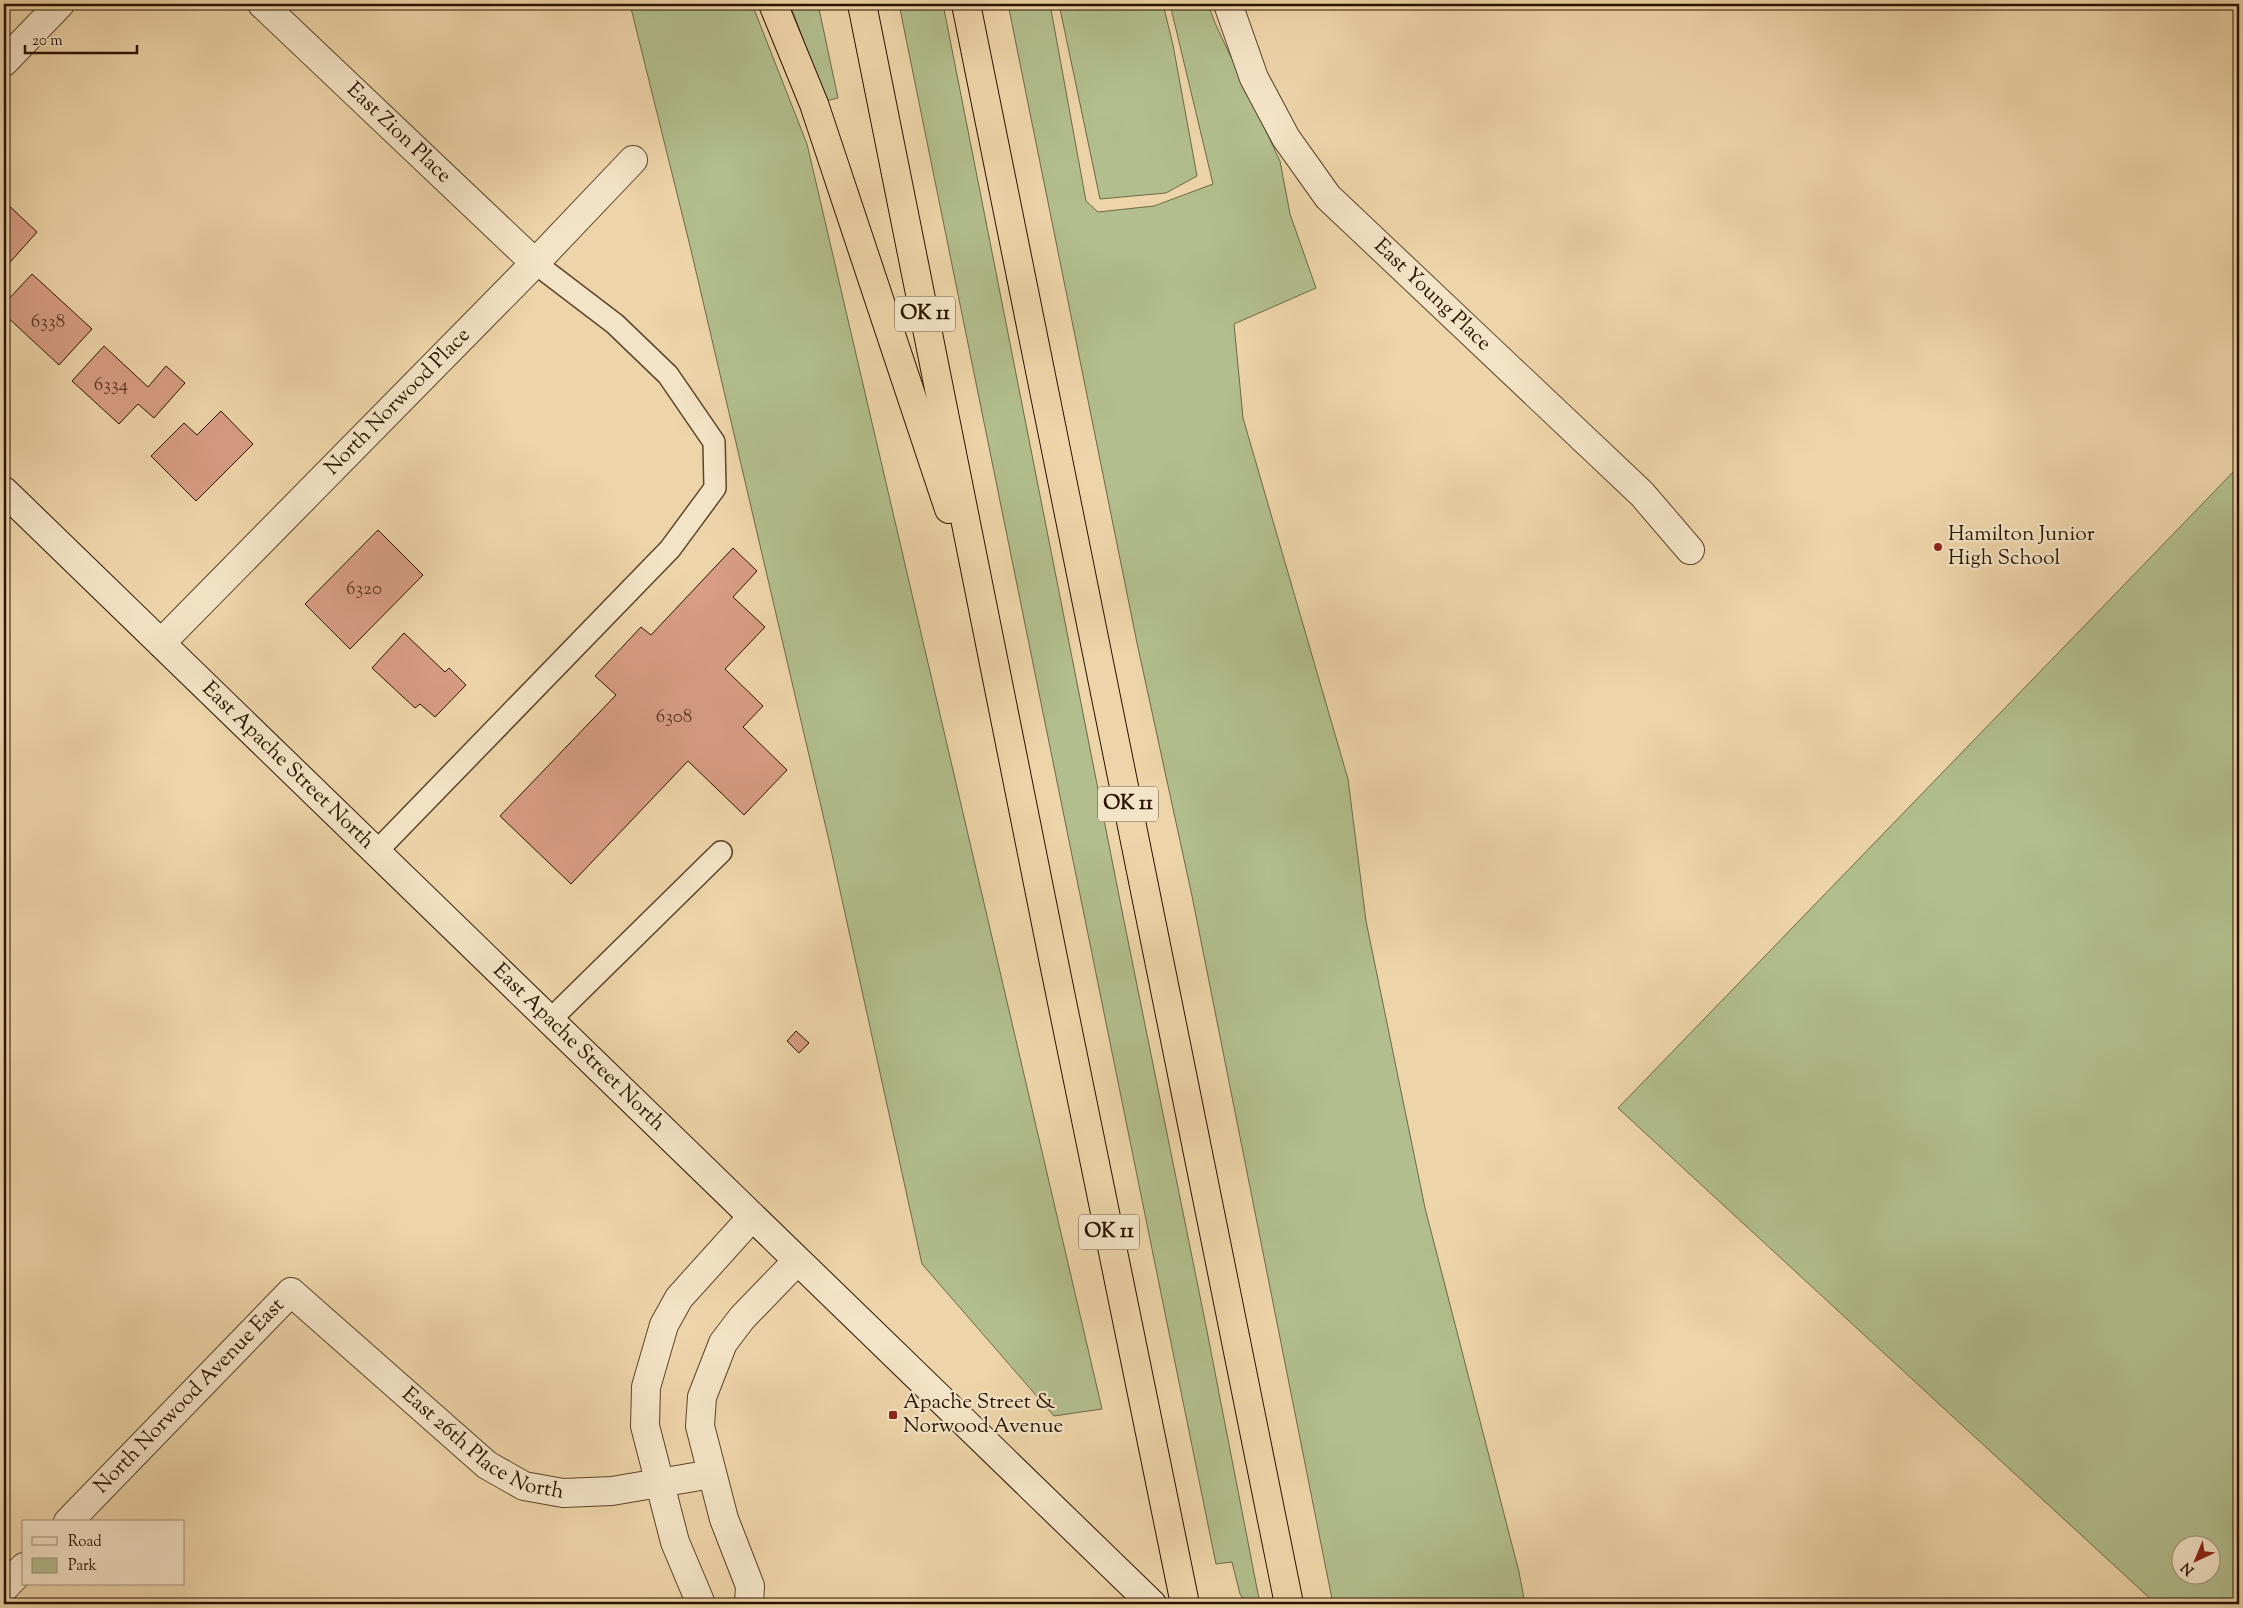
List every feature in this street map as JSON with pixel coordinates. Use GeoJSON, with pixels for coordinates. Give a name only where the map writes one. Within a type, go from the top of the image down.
{"type":"FeatureCollection","features":[{"type":"Feature","properties":{"kind":"highway"},"geometry":{"type":"LineString","coordinates":[[773,4],[814,104],[987,624]]}},
{"type":"Feature","properties":{"kind":"highway","name":"OK 11"},"geometry":{"type":"LineString","coordinates":[[862,4],[1185,1604]]}},
{"type":"Feature","properties":{"kind":"highway","name":"OK 11"},"geometry":{"type":"LineString","coordinates":[[966,4],[1289,1604]]}},
{"type":"Feature","properties":{"kind":"street"},"geometry":{"type":"LineString","coordinates":[[4,62],[60,4]]}},
{"type":"Feature","properties":{"kind":"street","name":"East Zion Place"},"geometry":{"type":"LineString","coordinates":[[262,4],[535,263]]}},
{"type":"Feature","properties":{"kind":"street","name":"East Young Place"},"geometry":{"type":"LineString","coordinates":[[1228,4],[1254,78],[1286,138],[1328,197],[1642,494],[1690,550]]}},
{"type":"Feature","properties":{"kind":"street","name":"North Norwood Place"},"geometry":{"type":"LineString","coordinates":[[161,643],[535,263],[633,160]]}},
{"type":"Feature","properties":{"kind":"street","name":"East Apache Street North"},"geometry":{"type":"LineString","coordinates":[[5,495],[161,643],[1152,1604]]}},
{"type":"Feature","properties":{"kind":"street"},"geometry":{"type":"LineString","coordinates":[[701,1604],[675,1542],[644,1426],[646,1387],[664,1325],[679,1298],[752,1217]]}},
{"type":"Feature","properties":{"kind":"street"},"geometry":{"type":"LineString","coordinates":[[749,1604],[750,1586],[724,1519],[700,1426],[702,1397],[723,1343],[742,1318],[797,1261]]}},
{"type":"Feature","properties":{"kind":"street","name":"East 26th Place North"},"geometry":{"type":"LineString","coordinates":[[291,1292],[487,1465],[524,1486],[563,1493],[612,1492],[712,1474]]}},
{"type":"Feature","properties":{"kind":"street","name":"North Norwood Avenue East"},"geometry":{"type":"LineString","coordinates":[[70,1520],[291,1292]]}},
{"type":"Feature","properties":{"kind":"street"},"geometry":{"type":"LineString","coordinates":[[4,1588],[22,1569]]}},
{"type":"Feature","properties":{"kind":"lane"},"geometry":{"type":"LineString","coordinates":[[376,852],[670,549],[715,488],[714,442],[668,375],[615,324],[535,263]]}},
{"type":"Feature","properties":{"kind":"lane"},"geometry":{"type":"LineString","coordinates":[[550,1020],[721,852]]}},
{"type":"Feature","properties":{"kind":"green space"},"geometry":{"type":"Polygon","coordinates":[[[630,4],[752,4],[807,144],[1102,1409],[1054,1416],[922,1264],[830,845],[691,250],[630,4]]]}},
{"type":"Feature","properties":{"kind":"green space"},"geometry":{"type":"Polygon","coordinates":[[[790,4],[818,4],[838,98],[826,101],[790,4]]]}},
{"type":"Feature","properties":{"kind":"green space"},"geometry":{"type":"Polygon","coordinates":[[[899,4],[943,4],[1260,1604],[1247,1604],[1240,1594],[1232,1562],[1216,1564],[899,4]]]}},
{"type":"Feature","properties":{"kind":"green space"},"geometry":{"type":"Polygon","coordinates":[[[1008,4],[1050,4],[1086,201],[1098,212],[1154,206],[1213,184],[1170,4],[1208,4],[1215,23],[1280,161],[1290,214],[1316,288],[1234,324],[1243,418],[1348,779],[1366,921],[1425,1208],[1519,1572],[1525,1604],[1333,1604],[1192,896],[1137,643],[1008,4]]]}},
{"type":"Feature","properties":{"kind":"green space"},"geometry":{"type":"Polygon","coordinates":[[[1059,4],[1163,4],[1173,45],[1197,176],[1166,193],[1100,199],[1059,4]]]}},
{"type":"Feature","properties":{"kind":"green space"},"geometry":{"type":"Polygon","coordinates":[[[2239,466],[2239,1604],[2156,1604],[1618,1108],[2239,466]]]}},
{"type":"Feature","properties":{"kind":"building"},"geometry":{"type":"Polygon","coordinates":[[[4,201],[37,232],[4,269],[4,201]]]}},
{"type":"Feature","properties":{"kind":"building"},"geometry":{"type":"Polygon","coordinates":[[[32,274],[92,329],[59,365],[4,314],[4,304],[32,274]]]}},
{"type":"Feature","properties":{"kind":"building"},"geometry":{"type":"Polygon","coordinates":[[[104,346],[148,387],[166,366],[185,383],[154,418],[138,404],[119,424],[72,381],[104,346]]]}},
{"type":"Feature","properties":{"kind":"building"},"geometry":{"type":"Polygon","coordinates":[[[221,411],[253,444],[196,501],[151,456],[184,423],[197,435],[221,411]]]}},
{"type":"Feature","properties":{"kind":"building"},"geometry":{"type":"Polygon","coordinates":[[[378,530],[423,575],[350,649],[305,604],[378,530]]]}},
{"type":"Feature","properties":{"kind":"building"},"geometry":{"type":"Polygon","coordinates":[[[733,548],[757,571],[733,597],[765,627],[725,669],[763,706],[743,727],[787,770],[744,815],[688,761],[571,884],[500,816],[616,695],[595,676],[641,627],[651,635],[733,548]]]}},
{"type":"Feature","properties":{"kind":"building"},"geometry":{"type":"Polygon","coordinates":[[[404,633],[445,672],[449,668],[466,685],[435,717],[420,704],[415,708],[372,668],[404,633]]]}},
{"type":"Feature","properties":{"kind":"building"},"geometry":{"type":"Polygon","coordinates":[[[796,1031],[809,1043],[799,1053],[787,1041],[796,1031]]]}},
{"type":"Feature","properties":{"kind":"place","name":"Hamilton Junior High School"},"geometry":{"type":"Point","coordinates":[1938,547]}},
{"type":"Feature","properties":{"kind":"place","name":"Apache Street & Norwood Avenue"},"geometry":{"type":"Point","coordinates":[893,1415]}}]}
